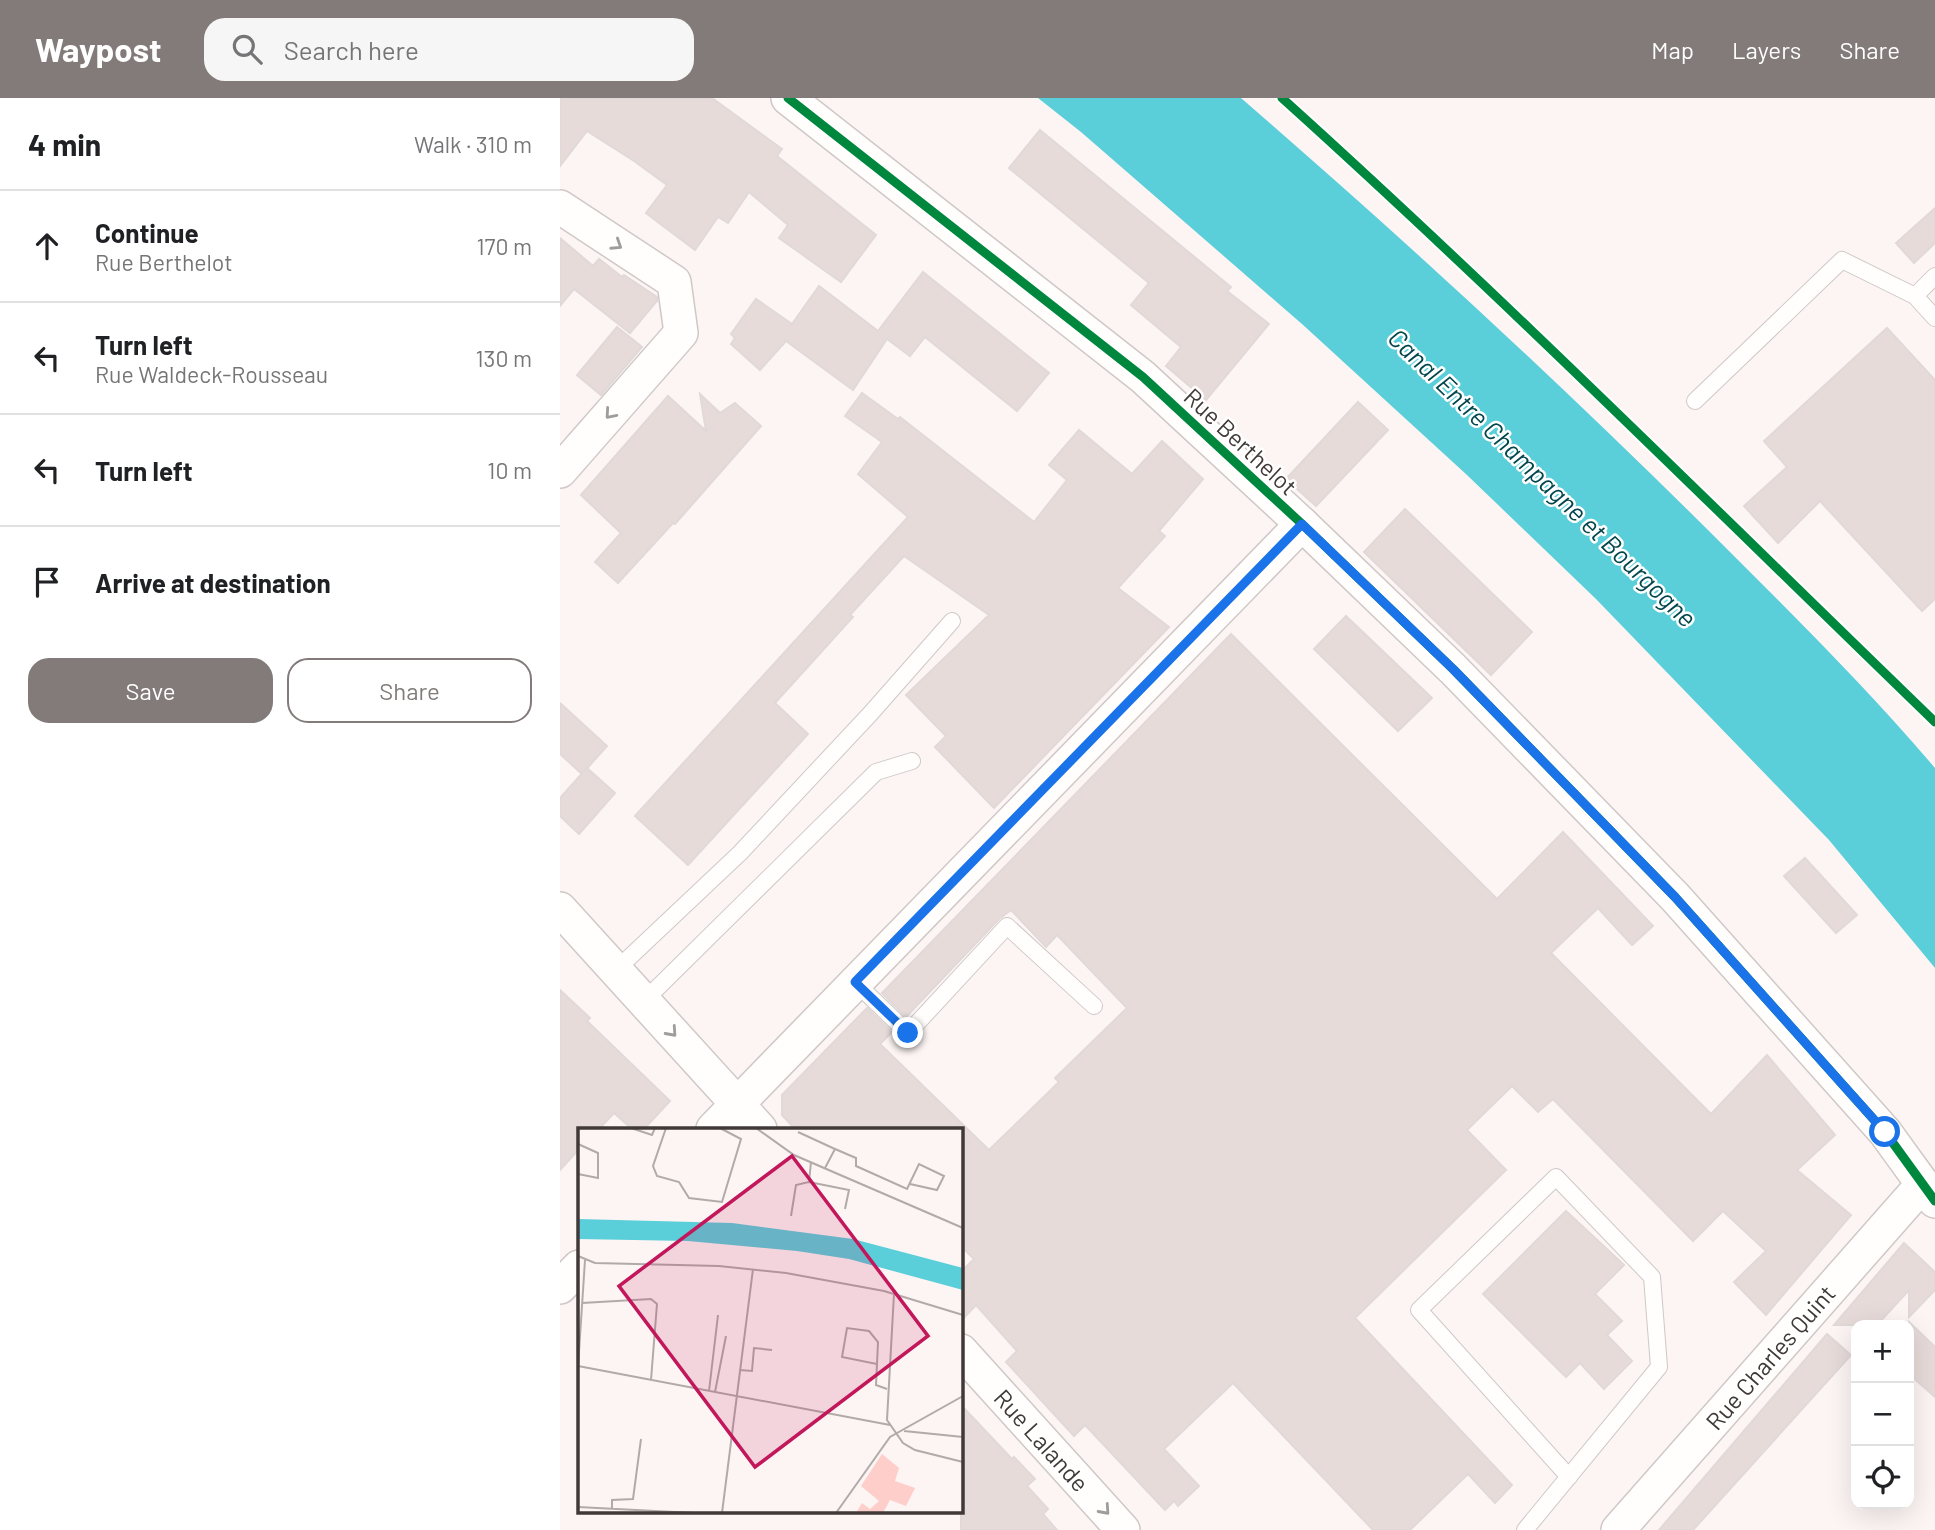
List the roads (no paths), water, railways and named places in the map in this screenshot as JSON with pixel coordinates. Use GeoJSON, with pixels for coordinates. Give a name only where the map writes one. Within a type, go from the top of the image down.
{"type":"FeatureCollection","features":[{"type":"Feature","properties":{"kind":"street","name":"Rue Berthelot"},"geometry":{"type":"LineString","coordinates":[[788,98],[1143,377],[1302,524],[1453,669],[1675,897],[1885,1132],[1929,1192]]}},
{"type":"Feature","properties":{"kind":"street"},"geometry":{"type":"LineString","coordinates":[[560,207],[674,282],[681,333],[560,471]]}},
{"type":"Feature","properties":{"kind":"street"},"geometry":{"type":"LineString","coordinates":[[714,1128],[1302,524]]}},
{"type":"Feature","properties":{"kind":"street"},"geometry":{"type":"LineString","coordinates":[[560,909],[759,1128]]}},
{"type":"Feature","properties":{"kind":"street","name":"Rue Charles Quint"},"geometry":{"type":"LineString","coordinates":[[1618,1530],[1929,1192]]}},
{"type":"Feature","properties":{"kind":"street"},"geometry":{"type":"LineString","coordinates":[[560,1287],[578,1268]]}},
{"type":"Feature","properties":{"kind":"street","name":"Rue Lalande"},"geometry":{"type":"LineString","coordinates":[[962,1352],[1123,1530]]}},
{"type":"Feature","properties":{"kind":"lane"},"geometry":{"type":"LineString","coordinates":[[1695,401],[1842,260],[1915,296],[1935,318]]}},
{"type":"Feature","properties":{"kind":"lane"},"geometry":{"type":"LineString","coordinates":[[1915,296],[1935,275]]}},
{"type":"Feature","properties":{"kind":"lane"},"geometry":{"type":"LineString","coordinates":[[616,971],[740,853],[871,713],[952,621]]}},
{"type":"Feature","properties":{"kind":"lane"},"geometry":{"type":"LineString","coordinates":[[643,1001],[876,772],[912,761]]}},
{"type":"Feature","properties":{"kind":"lane"},"geometry":{"type":"LineString","coordinates":[[855,982],[908,1033],[1007,926],[1094,1006]]}},
{"type":"Feature","properties":{"kind":"lane"},"geometry":{"type":"LineString","coordinates":[[1525,1530],[1569,1477],[1659,1367],[1652,1277],[1556,1177],[1419,1310],[1569,1477]]}},
{"type":"Feature","properties":{"kind":"water","name":"Canal Entre Champagne et Bourgogne"},"geometry":{"type":"Polygon","coordinates":[[[1038,98],[1241,98],[1480,312],[1655,478],[1826,649],[1935,768],[1935,968],[1829,840],[1596,599],[1467,475],[1302,324],[1081,132],[1038,98]]]}}]}
